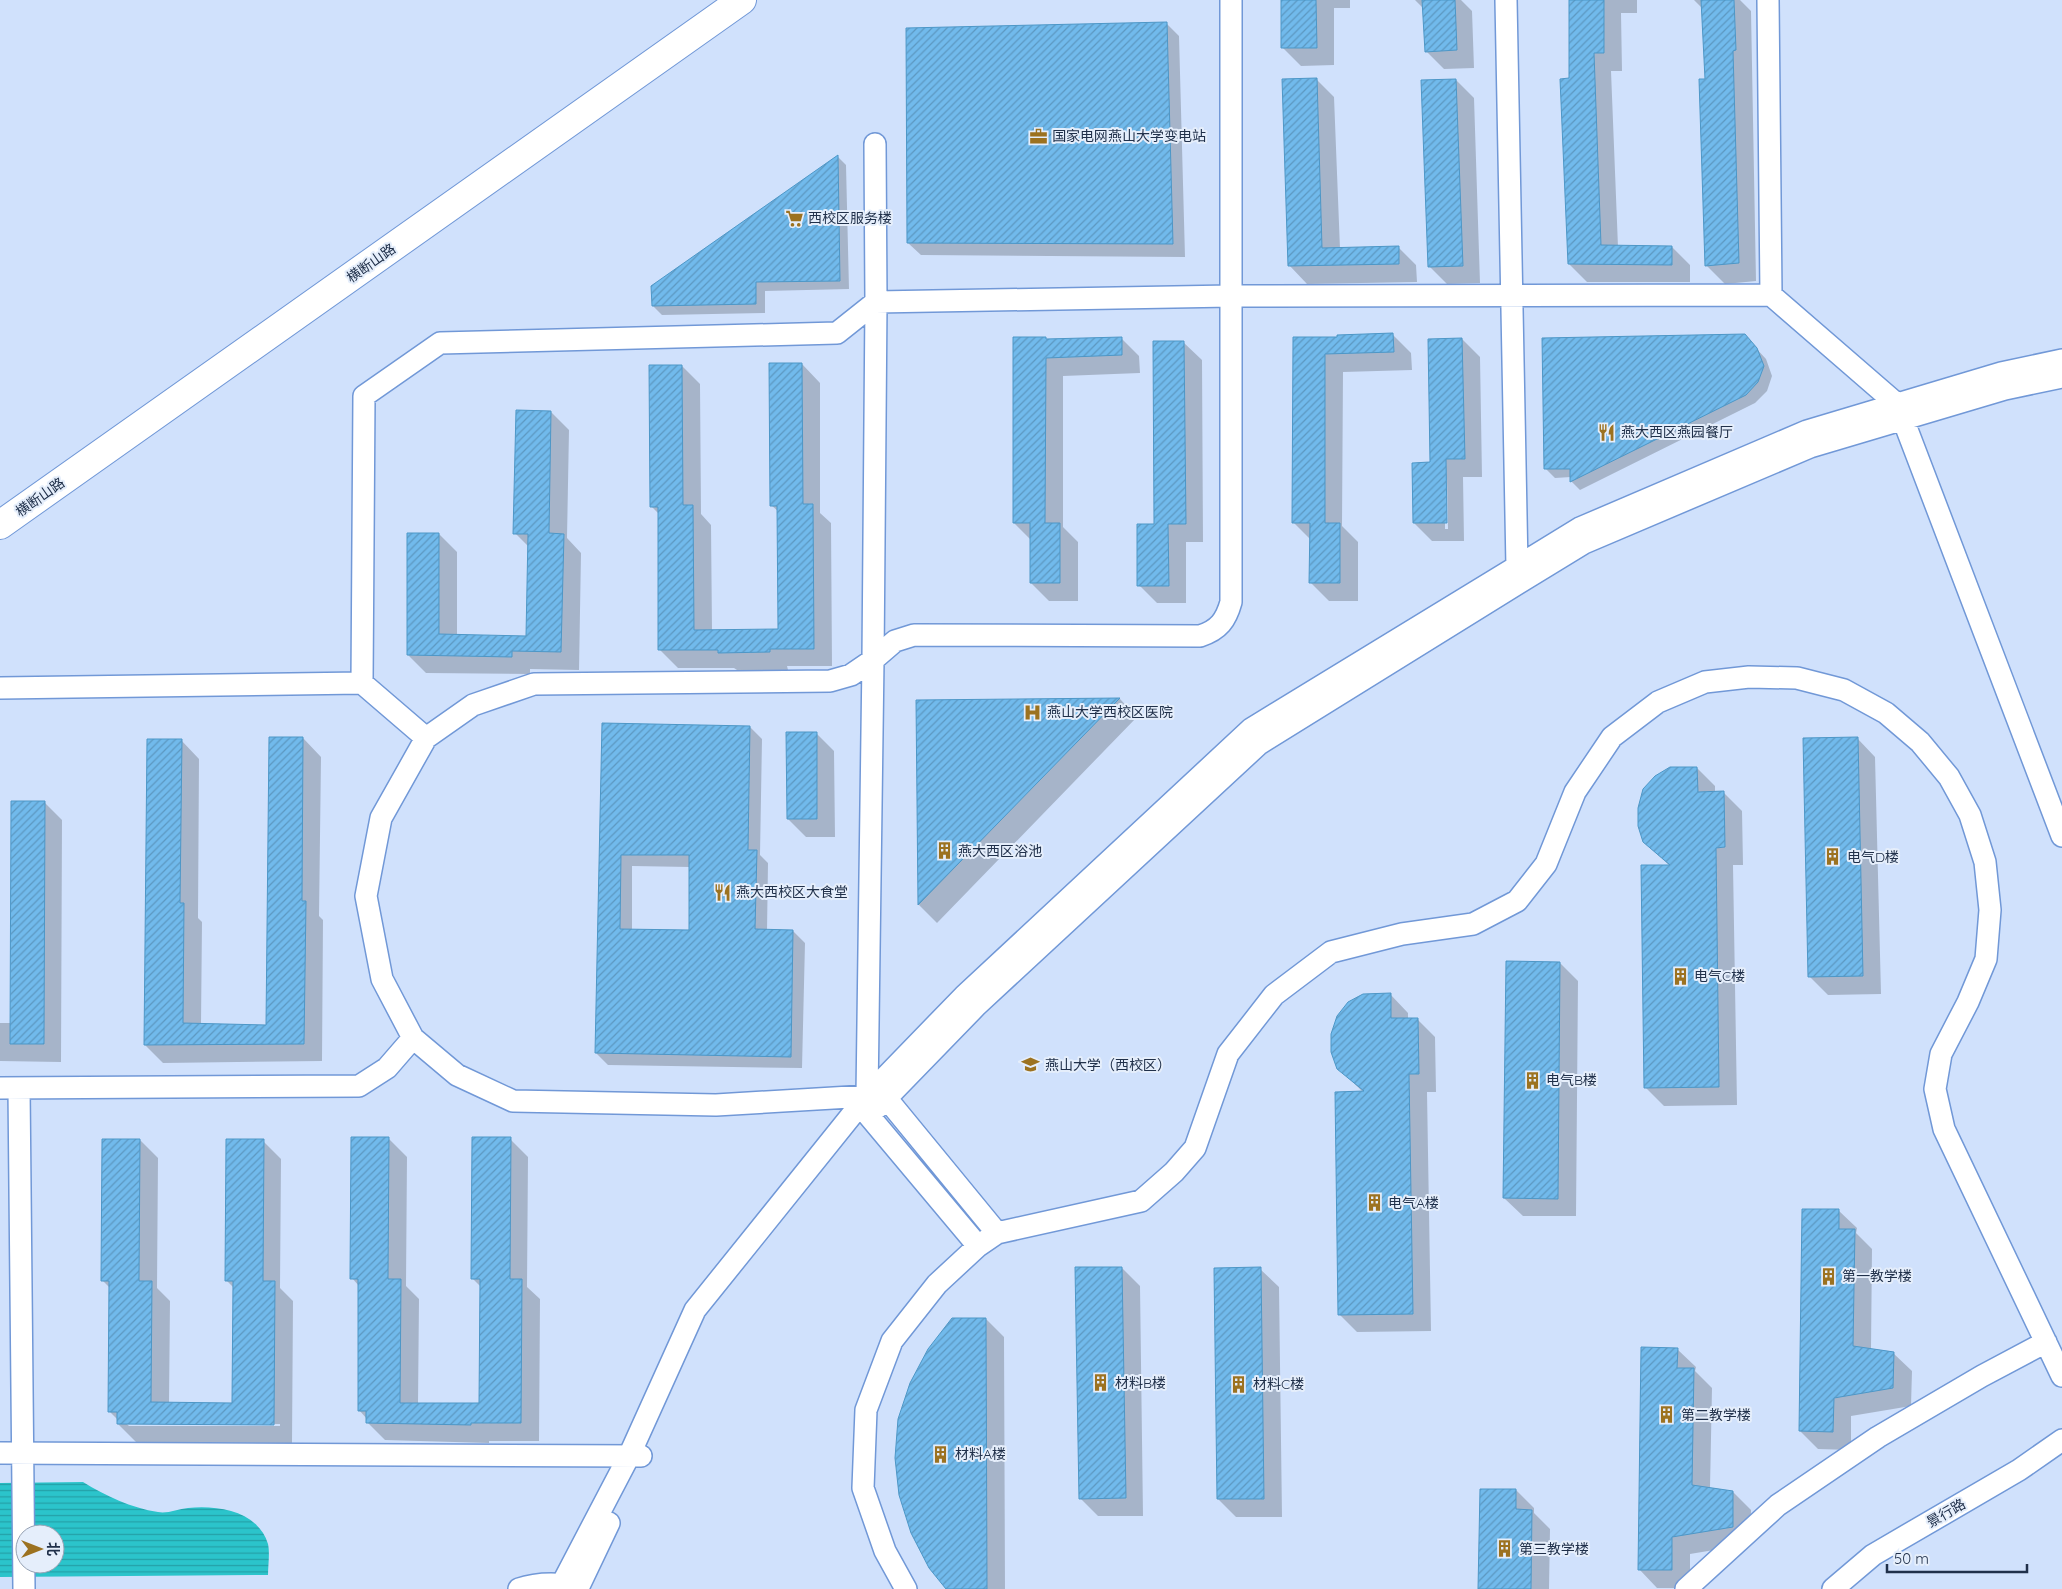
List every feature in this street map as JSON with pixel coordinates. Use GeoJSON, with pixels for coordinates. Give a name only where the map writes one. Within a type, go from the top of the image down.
{"type":"FeatureCollection","features":[{"type":"Feature","properties":{"kind":"main road","name":"横断山路"},"geometry":{"type":"LineString","coordinates":[[0,525],[742,0]]}},
{"type":"Feature","properties":{"kind":"street"},"geometry":{"type":"LineString","coordinates":[[997,1233],[874,1104],[716,1105],[513,1101],[457,1075],[413,1038],[382,979],[366,896],[381,818],[426,738],[473,705],[534,684],[830,681],[851,675],[873,660],[895,641],[914,635],[1200,636],[1211,632],[1221,625],[1227,615],[1231,602],[1231,0]]}},
{"type":"Feature","properties":{"kind":"street"},"geometry":{"type":"LineString","coordinates":[[1506,0],[1512,296],[1521,573]]}},
{"type":"Feature","properties":{"kind":"street"},"geometry":{"type":"LineString","coordinates":[[1768,0],[1772,295]]}},
{"type":"Feature","properties":{"kind":"street"},"geometry":{"type":"LineString","coordinates":[[875,144],[874,1104],[978,1246]]}},
{"type":"Feature","properties":{"kind":"street"},"geometry":{"type":"LineString","coordinates":[[362,683],[364,396],[440,343],[837,334],[876,302],[1231,296],[1772,295],[1904,413],[2062,836]]}},
{"type":"Feature","properties":{"kind":"street"},"geometry":{"type":"LineString","coordinates":[[519,1589],[528,1586],[576,1586],[635,1456],[707,1319],[874,1104],[977,1005],[1259,744],[1521,573],[1584,543],[1810,447],[1904,413],[2001,373],[2062,360]]}},
{"type":"Feature","properties":{"kind":"street"},"geometry":{"type":"LineString","coordinates":[[1904,413],[2062,377]]}},
{"type":"Feature","properties":{"kind":"street"},"geometry":{"type":"LineString","coordinates":[[906,1589],[885,1551],[863,1488],[866,1410],[892,1341],[937,1284],[978,1246],[997,1233],[1141,1201],[1174,1172],[1195,1148],[1228,1054],[1274,995],[1331,952],[1402,934],[1473,924],[1517,901],[1546,864],[1575,792],[1612,737],[1658,702],[1706,682],[1749,677],[1797,678],[1844,690],[1886,713],[1920,742],[1949,776],[1970,815],[1985,862],[1990,910],[1986,959],[1968,1002],[1941,1054],[1935,1089],[1944,1130],[2062,1376]]}},
{"type":"Feature","properties":{"kind":"street"},"geometry":{"type":"LineString","coordinates":[[0,688],[362,683],[426,738]]}},
{"type":"Feature","properties":{"kind":"street"},"geometry":{"type":"LineString","coordinates":[[24,1589],[22,1453],[9,1088],[360,1086],[387,1068],[413,1038]]}},
{"type":"Feature","properties":{"kind":"street"},"geometry":{"type":"LineString","coordinates":[[1686,1589],[1778,1505],[1878,1437],[1982,1376],[2046,1342]]}},
{"type":"Feature","properties":{"kind":"street","name":"景行路"},"geometry":{"type":"LineString","coordinates":[[1833,1589],[1873,1555],[2019,1470],[2062,1440]]}},
{"type":"Feature","properties":{"kind":"street"},"geometry":{"type":"LineString","coordinates":[[0,1453],[635,1456]]}},
{"type":"Feature","properties":{"kind":"shaded area"},"geometry":{"type":"Polygon","coordinates":[[[83,1482],[119,1501],[138,1508],[158,1512],[200,1507],[224,1509],[236,1512],[256,1524],[263,1533],[269,1548],[268,1575],[0,1577],[0,1483],[83,1482]]]}},
{"type":"Feature","properties":{"kind":"building"},"geometry":{"type":"Polygon","coordinates":[[[1281,0],[1316,0],[1317,48],[1281,48],[1281,0]]]}},
{"type":"Feature","properties":{"kind":"building"},"geometry":{"type":"Polygon","coordinates":[[[1422,0],[1455,0],[1457,50],[1425,52],[1422,0]]]}},
{"type":"Feature","properties":{"kind":"building"},"geometry":{"type":"Polygon","coordinates":[[[1569,0],[1604,0],[1604,53],[1594,53],[1601,245],[1672,246],[1672,265],[1568,264],[1560,79],[1569,78],[1569,0]]]}},
{"type":"Feature","properties":{"kind":"building"},"geometry":{"type":"Polygon","coordinates":[[[1701,0],[1734,0],[1736,50],[1733,51],[1739,263],[1705,266],[1699,79],[1705,79],[1701,0]]]}},
{"type":"Feature","properties":{"kind":"building","name":"国家电网燕山大学变电站"},"geometry":{"type":"Polygon","coordinates":[[[1167,22],[1173,244],[907,243],[906,28],[1167,22]]]}},
{"type":"Feature","properties":{"kind":"building"},"geometry":{"type":"Polygon","coordinates":[[[1317,78],[1322,248],[1399,246],[1399,264],[1288,266],[1282,79],[1317,78]]]}},
{"type":"Feature","properties":{"kind":"building"},"geometry":{"type":"Polygon","coordinates":[[[1456,79],[1463,266],[1428,267],[1421,80],[1456,79]]]}},
{"type":"Feature","properties":{"kind":"building","name":"西校区服务楼"},"geometry":{"type":"Polygon","coordinates":[[[838,155],[840,281],[756,282],[756,304],[652,306],[651,286],[838,155]]]}},
{"type":"Feature","properties":{"kind":"building"},"geometry":{"type":"Polygon","coordinates":[[[1393,333],[1394,352],[1325,354],[1325,523],[1340,523],[1340,583],[1309,583],[1310,523],[1292,523],[1293,337],[1337,337],[1337,335],[1393,333]]]}},
{"type":"Feature","properties":{"kind":"building","name":"燕大西区燕园餐厅"},"geometry":{"type":"Polygon","coordinates":[[[1745,334],[1757,348],[1764,366],[1758,382],[1746,395],[1570,482],[1570,469],[1544,469],[1542,338],[1745,334]]]}},
{"type":"Feature","properties":{"kind":"building"},"geometry":{"type":"Polygon","coordinates":[[[1013,337],[1046,337],[1046,339],[1122,337],[1122,355],[1046,358],[1045,523],[1060,523],[1060,583],[1030,583],[1030,523],[1013,523],[1013,337]]]}},
{"type":"Feature","properties":{"kind":"building"},"geometry":{"type":"Polygon","coordinates":[[[1462,338],[1465,459],[1446,459],[1447,523],[1413,523],[1412,463],[1430,462],[1428,339],[1462,338]]]}},
{"type":"Feature","properties":{"kind":"building"},"geometry":{"type":"Polygon","coordinates":[[[1153,341],[1184,341],[1186,524],[1168,524],[1169,586],[1137,586],[1137,524],[1154,524],[1153,341]]]}},
{"type":"Feature","properties":{"kind":"building"},"geometry":{"type":"Polygon","coordinates":[[[769,363],[802,363],[803,504],[813,504],[814,649],[770,649],[770,652],[718,653],[718,650],[658,650],[658,507],[650,507],[649,365],[682,365],[683,505],[693,505],[694,630],[778,629],[777,506],[770,506],[769,363]]]}},
{"type":"Feature","properties":{"kind":"building"},"geometry":{"type":"Polygon","coordinates":[[[516,410],[551,411],[549,533],[564,534],[561,652],[512,651],[512,657],[407,655],[407,533],[439,533],[439,634],[526,636],[528,534],[513,534],[516,410]]]}},
{"type":"Feature","properties":{"kind":"building","name":"燕大西区浴池"},"geometry":{"type":"Polygon","coordinates":[[[1120,698],[918,905],[916,700],[1120,698]]]}},
{"type":"Feature","properties":{"kind":"building","name":"燕大西校区大食堂"},"geometry":{"type":"Polygon","coordinates":[[[602,723],[750,726],[748,850],[757,850],[755,929],[793,930],[791,1057],[595,1053],[602,723]],[[621,855],[620,929],[689,930],[689,855],[621,855]]]}},
{"type":"Feature","properties":{"kind":"building"},"geometry":{"type":"Polygon","coordinates":[[[786,732],[817,732],[817,819],[787,819],[786,732]]]}},
{"type":"Feature","properties":{"kind":"building"},"geometry":{"type":"Polygon","coordinates":[[[269,737],[303,737],[302,901],[306,901],[304,1044],[144,1045],[147,739],[182,739],[180,903],[184,903],[183,1023],[266,1025],[269,737]]]}},
{"type":"Feature","properties":{"kind":"building","name":"电气D楼"},"geometry":{"type":"Polygon","coordinates":[[[1858,737],[1863,976],[1808,977],[1803,738],[1858,737]]]}},
{"type":"Feature","properties":{"kind":"building","name":"电气C楼"},"geometry":{"type":"Polygon","coordinates":[[[1670,767],[1697,767],[1698,792],[1724,791],[1725,847],[1716,848],[1719,1087],[1644,1088],[1641,865],[1670,865],[1643,842],[1638,826],[1638,808],[1643,789],[1655,776],[1670,767]]]}},
{"type":"Feature","properties":{"kind":"building"},"geometry":{"type":"Polygon","coordinates":[[[11,801],[45,801],[44,1044],[10,1044],[11,801]]]}},
{"type":"Feature","properties":{"kind":"building","name":"电气B楼"},"geometry":{"type":"Polygon","coordinates":[[[1506,961],[1560,962],[1558,1199],[1503,1198],[1506,961]]]}},
{"type":"Feature","properties":{"kind":"building","name":"电气A楼"},"geometry":{"type":"Polygon","coordinates":[[[1391,993],[1391,1018],[1418,1018],[1419,1074],[1409,1074],[1413,1314],[1338,1315],[1335,1092],[1364,1091],[1337,1069],[1331,1052],[1331,1034],[1337,1016],[1348,1002],[1363,994],[1391,993]]]}},
{"type":"Feature","properties":{"kind":"building"},"geometry":{"type":"Polygon","coordinates":[[[351,1137],[389,1137],[388,1279],[401,1279],[400,1403],[479,1403],[480,1279],[471,1279],[472,1137],[511,1137],[510,1279],[522,1279],[521,1423],[471,1423],[471,1425],[366,1423],[366,1411],[358,1411],[358,1279],[350,1279],[351,1137]]]}},
{"type":"Feature","properties":{"kind":"building"},"geometry":{"type":"Polygon","coordinates":[[[102,1139],[140,1139],[139,1281],[152,1281],[151,1402],[232,1403],[233,1281],[225,1281],[226,1139],[264,1139],[263,1281],[275,1281],[274,1425],[117,1424],[117,1412],[108,1412],[109,1281],[101,1281],[102,1139]]]}},
{"type":"Feature","properties":{"kind":"building","name":"第一教学楼"},"geometry":{"type":"Polygon","coordinates":[[[1802,1209],[1839,1209],[1839,1229],[1855,1229],[1853,1346],[1894,1352],[1893,1388],[1834,1398],[1833,1432],[1799,1431],[1802,1209]]]}},
{"type":"Feature","properties":{"kind":"building","name":"材料B楼"},"geometry":{"type":"Polygon","coordinates":[[[1075,1267],[1122,1267],[1126,1498],[1079,1499],[1075,1267]]]}},
{"type":"Feature","properties":{"kind":"building","name":"材料C楼"},"geometry":{"type":"Polygon","coordinates":[[[1261,1267],[1264,1499],[1217,1499],[1214,1268],[1261,1267]]]}},
{"type":"Feature","properties":{"kind":"building","name":"材料A楼"},"geometry":{"type":"Polygon","coordinates":[[[952,1318],[986,1318],[987,1589],[946,1589],[929,1568],[911,1533],[899,1495],[895,1458],[898,1419],[910,1383],[928,1349],[952,1318]]]}},
{"type":"Feature","properties":{"kind":"building","name":"第二教学楼"},"geometry":{"type":"Polygon","coordinates":[[[1641,1347],[1678,1348],[1677,1368],[1694,1368],[1692,1485],[1733,1491],[1733,1527],[1672,1537],[1672,1570],[1638,1570],[1641,1347]]]}},
{"type":"Feature","properties":{"kind":"building","name":"第三教学楼"},"geometry":{"type":"Polygon","coordinates":[[[1480,1489],[1516,1489],[1516,1509],[1532,1510],[1531,1589],[1478,1589],[1480,1489]]]}},
{"type":"Feature","properties":{"kind":"place","name":"国家电网燕山大学变电站"},"geometry":{"type":"Point","coordinates":[1038,136]}},
{"type":"Feature","properties":{"kind":"place","name":"西校区服务楼"},"geometry":{"type":"Point","coordinates":[794,218]}},
{"type":"Feature","properties":{"kind":"place","name":"燕大西区燕园餐厅"},"geometry":{"type":"Point","coordinates":[1607,432]}},
{"type":"Feature","properties":{"kind":"place","name":"燕山大学西校区医院"},"geometry":{"type":"Point","coordinates":[1033,712]}},
{"type":"Feature","properties":{"kind":"place","name":"燕大西区浴池"},"geometry":{"type":"Point","coordinates":[944,851]}},
{"type":"Feature","properties":{"kind":"place","name":"电气D楼"},"geometry":{"type":"Point","coordinates":[1833,857]}},
{"type":"Feature","properties":{"kind":"place","name":"燕大西校区大食堂"},"geometry":{"type":"Point","coordinates":[722,892]}},
{"type":"Feature","properties":{"kind":"place","name":"电气C楼"},"geometry":{"type":"Point","coordinates":[1680,976]}},
{"type":"Feature","properties":{"kind":"place","name":"燕山大学（西校区）"},"geometry":{"type":"Point","coordinates":[1031,1065]}},
{"type":"Feature","properties":{"kind":"place","name":"电气B楼"},"geometry":{"type":"Point","coordinates":[1532,1080]}},
{"type":"Feature","properties":{"kind":"place","name":"电气A楼"},"geometry":{"type":"Point","coordinates":[1374,1203]}},
{"type":"Feature","properties":{"kind":"place","name":"第一教学楼"},"geometry":{"type":"Point","coordinates":[1828,1276]}},
{"type":"Feature","properties":{"kind":"place","name":"材料B楼"},"geometry":{"type":"Point","coordinates":[1101,1383]}},
{"type":"Feature","properties":{"kind":"place","name":"材料C楼"},"geometry":{"type":"Point","coordinates":[1239,1384]}},
{"type":"Feature","properties":{"kind":"place","name":"第二教学楼"},"geometry":{"type":"Point","coordinates":[1667,1415]}},
{"type":"Feature","properties":{"kind":"place","name":"材料A楼"},"geometry":{"type":"Point","coordinates":[941,1454]}},
{"type":"Feature","properties":{"kind":"place","name":"第三教学楼"},"geometry":{"type":"Point","coordinates":[1505,1549]}}]}
